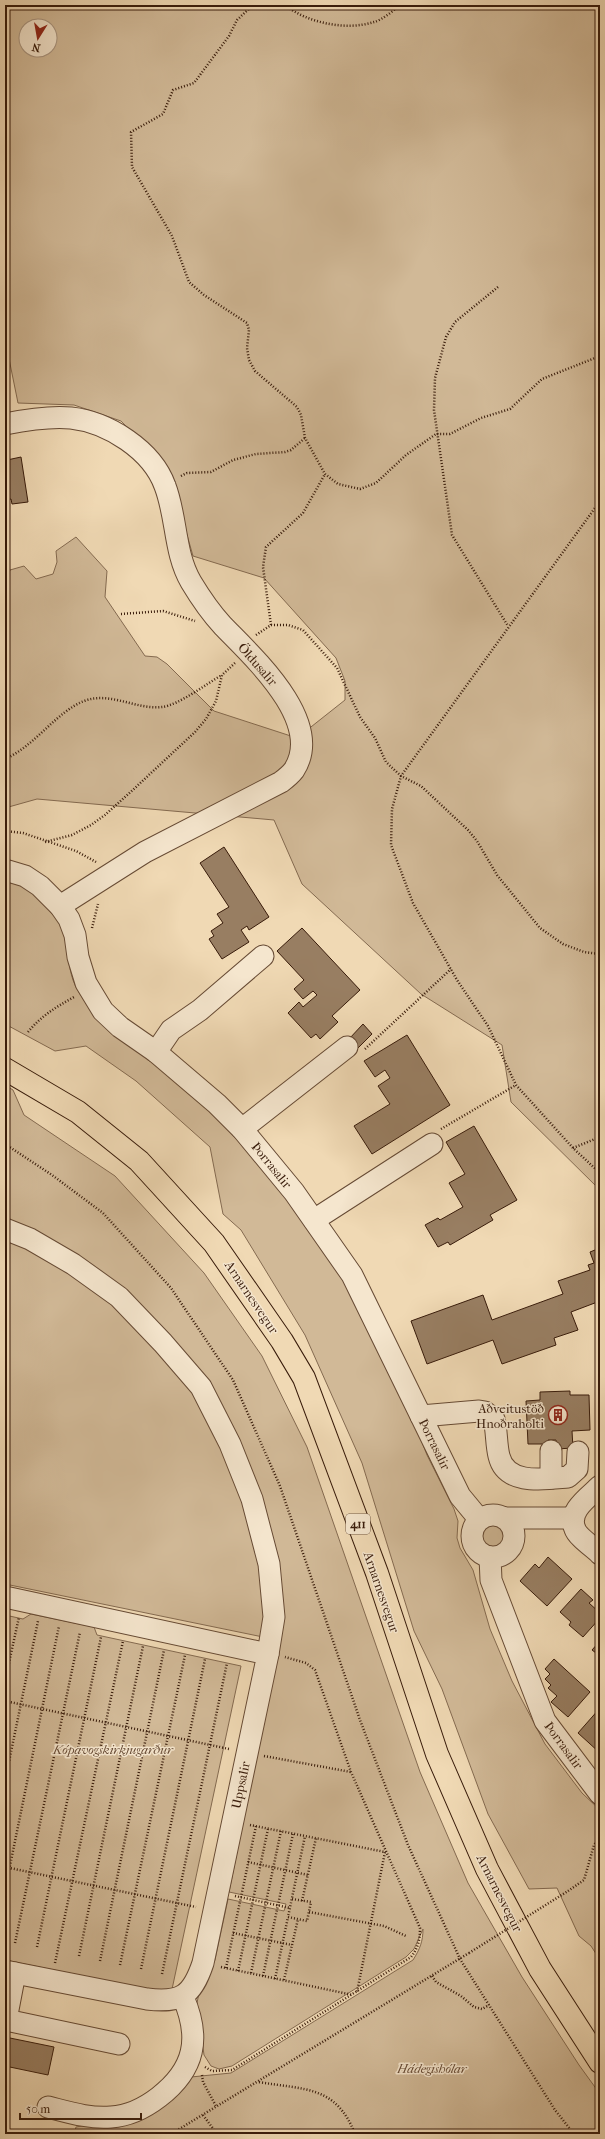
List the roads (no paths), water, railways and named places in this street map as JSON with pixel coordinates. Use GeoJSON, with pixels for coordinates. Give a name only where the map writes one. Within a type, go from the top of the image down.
{"type":"FeatureCollection","features":[{"type":"Feature","properties":{"kind":"main road","name":"Arnarnesvegur"},"geometry":{"type":"LineString","coordinates":[[5,1069],[78,1112],[139,1161],[214,1243],[282,1341],[304,1378],[377,1573],[437,1754],[487,1869],[540,1969],[600,2062]]}},
{"type":"Feature","properties":{"kind":"street","name":"Öldusalir"},"geometry":{"type":"LineString","coordinates":[[5,424],[70,418],[92,423],[132,444],[150,462],[165,485],[182,561],[191,581],[222,625],[247,649],[286,698],[300,726],[301,753],[294,770],[281,782],[261,794],[145,852],[60,906]]}},
{"type":"Feature","properties":{"kind":"street","name":"Þorrasalir"},"geometry":{"type":"LineString","coordinates":[[5,870],[25,876],[40,886],[60,906],[69,919],[75,935],[78,957],[86,983],[103,1011],[120,1027],[156,1052],[217,1104],[242,1128],[294,1192],[352,1275],[460,1496],[479,1519]]}},
{"type":"Feature","properties":{"kind":"street"},"geometry":{"type":"LineString","coordinates":[[156,1052],[171,1030],[205,1014],[230,993],[263,956]]}},
{"type":"Feature","properties":{"kind":"street"},"geometry":{"type":"LineString","coordinates":[[242,1128],[354,1050]]}},
{"type":"Feature","properties":{"kind":"street"},"geometry":{"type":"LineString","coordinates":[[314,1220],[432,1144]]}},
{"type":"Feature","properties":{"kind":"street","name":"Uppsalir"},"geometry":{"type":"LineString","coordinates":[[5,1229],[30,1239],[73,1264],[119,1297],[163,1343],[201,1387],[230,1444],[252,1499],[267,1557],[274,1617],[268,1654],[203,1963],[198,1979],[183,1997]]}},
{"type":"Feature","properties":{"kind":"street"},"geometry":{"type":"LineString","coordinates":[[421,1416],[479,1410],[485,1412],[494,1419],[499,1458],[508,1472],[524,1479],[568,1477],[577,1469],[578,1452]]}},
{"type":"Feature","properties":{"kind":"street"},"geometry":{"type":"LineString","coordinates":[[551,1451],[551,1478]]}},
{"type":"Feature","properties":{"kind":"street"},"geometry":{"type":"LineString","coordinates":[[574,1524],[576,1510],[600,1486]]}},
{"type":"Feature","properties":{"kind":"street"},"geometry":{"type":"LineString","coordinates":[[505,1518],[513,1527],[515,1537],[509,1550],[504,1554],[490,1557],[483,1555],[473,1544],[472,1530],[479,1519],[491,1514],[505,1518],[574,1524],[600,1554]]}},
{"type":"Feature","properties":{"kind":"street"},"geometry":{"type":"LineString","coordinates":[[515,1537],[574,1524]]}},
{"type":"Feature","properties":{"kind":"street","name":"Þorrasalir"},"geometry":{"type":"LineString","coordinates":[[490,1557],[491,1580],[545,1721],[600,1794]]}},
{"type":"Feature","properties":{"kind":"street"},"geometry":{"type":"LineString","coordinates":[[23,1601],[268,1654]]}},
{"type":"Feature","properties":{"kind":"street"},"geometry":{"type":"LineString","coordinates":[[48,2107],[88,2116],[111,2117],[132,2113],[153,2101],[174,2084],[185,2069],[193,2049],[193,2029],[190,2013],[183,1997],[166,2001],[148,1999],[10,1972],[6,2020],[119,2044]]}},
{"type":"Feature","properties":{"kind":"place","name":"Aðveitustöð Hnoðraholti"},"geometry":{"type":"Point","coordinates":[558,1415]}},
{"type":"Feature","properties":{"kind":"park label","name":"Kópavogskirkjugarður"},"geometry":{"type":"Point","coordinates":[113,1749]}},
{"type":"Feature","properties":{"kind":"park label","name":"Hádegishólar"},"geometry":{"type":"Point","coordinates":[432,2068]}}]}
